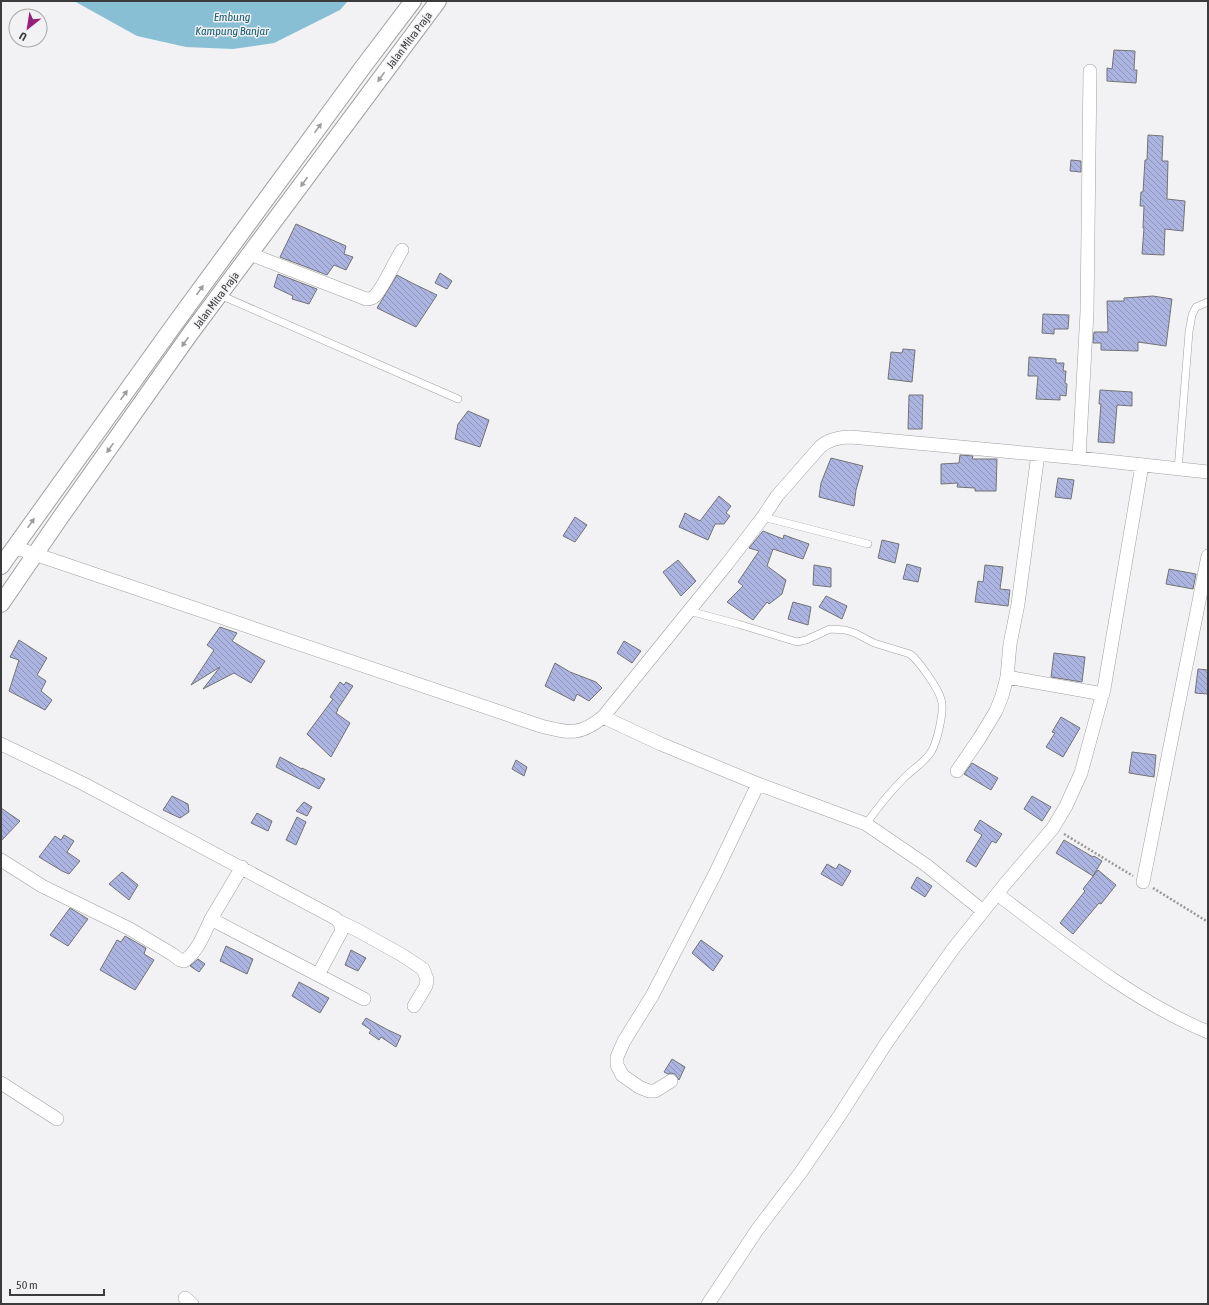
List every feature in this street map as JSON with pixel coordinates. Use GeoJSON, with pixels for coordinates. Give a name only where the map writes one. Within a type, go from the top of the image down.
{"type":"FeatureCollection","features":[{"type":"Feature","properties":{"kind":"street","name":"Jalan Mitra Praja"},"geometry":{"type":"LineString","coordinates":[[1,566],[179,319],[413,1]]}},
{"type":"Feature","properties":{"kind":"street","name":"Jalan Mitra Praja"},"geometry":{"type":"LineString","coordinates":[[1,604],[186,341],[438,1]]}},
{"type":"Feature","properties":{"kind":"street"},"geometry":{"type":"LineString","coordinates":[[1079,458],[1087,312],[1090,71]]}},
{"type":"Feature","properties":{"kind":"street"},"geometry":{"type":"LineString","coordinates":[[250,254],[366,299],[370,299],[374,297],[379,290],[402,250]]}},
{"type":"Feature","properties":{"kind":"street"},"geometry":{"type":"LineString","coordinates":[[14,547],[36,553],[541,726],[561,731],[574,732],[589,727],[603,717],[727,564],[777,496],[826,442],[841,437],[851,437],[1079,458],[1178,470],[1208,472]]}},
{"type":"Feature","properties":{"kind":"street"},"geometry":{"type":"LineString","coordinates":[[957,770],[979,739],[996,711],[1007,677],[1010,644],[1018,604],[1038,454]]}},
{"type":"Feature","properties":{"kind":"street"},"geometry":{"type":"LineString","coordinates":[[708,1304],[758,1230],[801,1172],[887,1042],[953,949],[1053,828],[1066,806],[1081,773],[1103,694],[1142,465]]}},
{"type":"Feature","properties":{"kind":"street"},"geometry":{"type":"LineString","coordinates":[[1143,882],[1208,556]]}},
{"type":"Feature","properties":{"kind":"street"},"geometry":{"type":"LineString","coordinates":[[1007,677],[1103,694]]}},
{"type":"Feature","properties":{"kind":"street"},"geometry":{"type":"LineString","coordinates":[[603,717],[661,744],[758,784],[866,824],[926,865],[984,911]]}},
{"type":"Feature","properties":{"kind":"street"},"geometry":{"type":"LineString","coordinates":[[1,744],[84,784],[402,955],[424,969],[427,979],[426,986],[414,1006]]}},
{"type":"Feature","properties":{"kind":"street"},"geometry":{"type":"LineString","coordinates":[[671,1081],[655,1091],[648,1091],[639,1087],[622,1075],[618,1065],[617,1056],[624,1041],[652,996],[715,874],[758,784]]}},
{"type":"Feature","properties":{"kind":"street"},"geometry":{"type":"LineString","coordinates":[[1,860],[42,886],[130,929],[184,961],[190,957],[200,943],[211,919],[242,868]]}},
{"type":"Feature","properties":{"kind":"street"},"geometry":{"type":"LineString","coordinates":[[997,894],[1103,972],[1165,1011],[1208,1032]]}},
{"type":"Feature","properties":{"kind":"street"},"geometry":{"type":"LineString","coordinates":[[211,919],[364,999]]}},
{"type":"Feature","properties":{"kind":"street"},"geometry":{"type":"LineString","coordinates":[[318,975],[341,932],[340,922]]}},
{"type":"Feature","properties":{"kind":"street"},"geometry":{"type":"LineString","coordinates":[[1,1083],[57,1119]]}},
{"type":"Feature","properties":{"kind":"lane"},"geometry":{"type":"LineString","coordinates":[[220,295],[458,399]]}},
{"type":"Feature","properties":{"kind":"lane"},"geometry":{"type":"LineString","coordinates":[[1178,470],[1189,332],[1192,315],[1196,307],[1208,302]]}},
{"type":"Feature","properties":{"kind":"lane"},"geometry":{"type":"LineString","coordinates":[[763,517],[868,544]]}},
{"type":"Feature","properties":{"kind":"lane"},"geometry":{"type":"LineString","coordinates":[[689,611],[797,642],[806,640],[830,629],[844,630],[855,633],[874,643],[910,654],[914,658],[941,698],[943,707],[936,739],[932,752],[893,789],[879,805],[866,824]]}},
{"type":"Feature","properties":{"kind":"water","name":"Embung Kampung Banjar"},"geometry":{"type":"Polygon","coordinates":[[[74,1],[348,1],[340,10],[274,43],[233,49],[186,47],[137,36],[74,1]]]}},
{"type":"Feature","properties":{"kind":"building"},"geometry":{"type":"Polygon","coordinates":[[[1114,50],[1135,51],[1134,70],[1137,70],[1136,83],[1107,81],[1107,68],[1112,69],[1114,50]]]}},
{"type":"Feature","properties":{"kind":"building"},"geometry":{"type":"Polygon","coordinates":[[[1148,135],[1163,136],[1162,161],[1168,161],[1167,199],[1185,201],[1183,231],[1165,229],[1164,255],[1142,254],[1144,206],[1140,206],[1141,192],[1143,192],[1145,160],[1147,160],[1148,135]]]}},
{"type":"Feature","properties":{"kind":"building"},"geometry":{"type":"Polygon","coordinates":[[[1071,160],[1081,161],[1081,172],[1070,171],[1071,160]]]}},
{"type":"Feature","properties":{"kind":"building"},"geometry":{"type":"Polygon","coordinates":[[[296,224],[346,246],[344,254],[353,257],[346,270],[334,265],[327,275],[280,257],[296,224]]]}},
{"type":"Feature","properties":{"kind":"building"},"geometry":{"type":"Polygon","coordinates":[[[440,273],[452,281],[447,289],[435,283],[440,273]]]}},
{"type":"Feature","properties":{"kind":"building"},"geometry":{"type":"Polygon","coordinates":[[[278,274],[317,289],[309,304],[292,299],[293,296],[274,287],[278,274]]]}},
{"type":"Feature","properties":{"kind":"building"},"geometry":{"type":"Polygon","coordinates":[[[397,275],[437,295],[416,327],[377,308],[397,275]]]}},
{"type":"Feature","properties":{"kind":"building"},"geometry":{"type":"Polygon","coordinates":[[[1153,296],[1172,299],[1166,346],[1138,342],[1138,351],[1101,350],[1101,343],[1093,343],[1094,332],[1108,332],[1107,301],[1124,301],[1124,298],[1153,296]]]}},
{"type":"Feature","properties":{"kind":"building"},"geometry":{"type":"Polygon","coordinates":[[[1043,314],[1069,315],[1068,329],[1054,329],[1054,334],[1042,333],[1043,314]]]}},
{"type":"Feature","properties":{"kind":"building"},"geometry":{"type":"Polygon","coordinates":[[[903,349],[915,350],[912,382],[888,379],[891,352],[902,353],[903,349]]]}},
{"type":"Feature","properties":{"kind":"building"},"geometry":{"type":"Polygon","coordinates":[[[1029,357],[1056,359],[1056,363],[1064,363],[1063,371],[1066,371],[1065,383],[1067,384],[1066,396],[1060,395],[1060,400],[1036,399],[1038,376],[1028,376],[1029,357]]]}},
{"type":"Feature","properties":{"kind":"building"},"geometry":{"type":"Polygon","coordinates":[[[1100,390],[1132,392],[1132,406],[1117,405],[1114,443],[1098,442],[1101,404],[1099,404],[1100,390]]]}},
{"type":"Feature","properties":{"kind":"building"},"geometry":{"type":"Polygon","coordinates":[[[909,395],[923,395],[922,429],[908,429],[909,395]]]}},
{"type":"Feature","properties":{"kind":"building"},"geometry":{"type":"Polygon","coordinates":[[[468,411],[489,420],[480,447],[455,439],[458,424],[468,411]]]}},
{"type":"Feature","properties":{"kind":"building"},"geometry":{"type":"Polygon","coordinates":[[[960,455],[973,456],[972,459],[997,459],[996,491],[975,491],[975,488],[957,487],[958,483],[941,484],[941,464],[959,463],[960,455]]]}},
{"type":"Feature","properties":{"kind":"building"},"geometry":{"type":"Polygon","coordinates":[[[831,458],[863,466],[856,490],[854,506],[819,497],[821,483],[831,458]]]}},
{"type":"Feature","properties":{"kind":"building"},"geometry":{"type":"Polygon","coordinates":[[[1058,478],[1074,480],[1071,499],[1055,497],[1058,478]]]}},
{"type":"Feature","properties":{"kind":"building"},"geometry":{"type":"Polygon","coordinates":[[[719,496],[731,506],[726,513],[730,516],[724,524],[715,524],[708,540],[679,527],[685,513],[700,521],[719,496]]]}},
{"type":"Feature","properties":{"kind":"building"},"geometry":{"type":"Polygon","coordinates":[[[575,517],[587,525],[575,542],[563,536],[575,517]]]}},
{"type":"Feature","properties":{"kind":"building"},"geometry":{"type":"Polygon","coordinates":[[[763,531],[783,539],[784,535],[809,544],[803,559],[773,549],[767,566],[786,580],[782,594],[769,604],[767,602],[753,620],[727,602],[743,586],[738,582],[759,551],[749,548],[763,531]]]}},
{"type":"Feature","properties":{"kind":"building"},"geometry":{"type":"Polygon","coordinates":[[[882,540],[899,544],[895,563],[878,558],[882,540]]]}},
{"type":"Feature","properties":{"kind":"building"},"geometry":{"type":"Polygon","coordinates":[[[678,560],[696,581],[681,596],[663,572],[678,560]]]}},
{"type":"Feature","properties":{"kind":"building"},"geometry":{"type":"Polygon","coordinates":[[[907,564],[921,568],[918,582],[903,579],[907,564]]]}},
{"type":"Feature","properties":{"kind":"building"},"geometry":{"type":"Polygon","coordinates":[[[814,565],[831,568],[831,587],[813,585],[814,565]]]}},
{"type":"Feature","properties":{"kind":"building"},"geometry":{"type":"Polygon","coordinates":[[[985,565],[1003,567],[1000,589],[1010,590],[1008,606],[975,602],[978,581],[983,582],[985,565]]]}},
{"type":"Feature","properties":{"kind":"building"},"geometry":{"type":"Polygon","coordinates":[[[1169,569],[1196,574],[1193,589],[1166,584],[1169,569]]]}},
{"type":"Feature","properties":{"kind":"building"},"geometry":{"type":"Polygon","coordinates":[[[826,596],[847,606],[842,619],[819,607],[826,596]]]}},
{"type":"Feature","properties":{"kind":"building"},"geometry":{"type":"Polygon","coordinates":[[[793,602],[811,607],[808,625],[788,619],[793,602]]]}},
{"type":"Feature","properties":{"kind":"building"},"geometry":{"type":"Polygon","coordinates":[[[220,627],[237,633],[232,641],[265,661],[251,683],[234,673],[203,689],[220,667],[191,685],[214,650],[207,645],[220,627]]]}},
{"type":"Feature","properties":{"kind":"building"},"geometry":{"type":"Polygon","coordinates":[[[19,640],[47,658],[37,675],[46,681],[41,691],[52,700],[45,710],[9,691],[19,660],[10,657],[19,640]]]}},
{"type":"Feature","properties":{"kind":"building"},"geometry":{"type":"Polygon","coordinates":[[[624,641],[641,651],[632,663],[617,653],[624,641]]]}},
{"type":"Feature","properties":{"kind":"building"},"geometry":{"type":"Polygon","coordinates":[[[1054,653],[1085,657],[1082,682],[1051,677],[1054,653]]]}},
{"type":"Feature","properties":{"kind":"building"},"geometry":{"type":"Polygon","coordinates":[[[555,663],[570,672],[596,682],[602,688],[589,701],[577,694],[574,701],[545,686],[555,663]]]}},
{"type":"Feature","properties":{"kind":"building"},"geometry":{"type":"Polygon","coordinates":[[[1198,669],[1208,670],[1208,694],[1195,693],[1198,669]]]}},
{"type":"Feature","properties":{"kind":"building"},"geometry":{"type":"Polygon","coordinates":[[[340,682],[344,685],[346,682],[353,686],[336,713],[350,723],[331,757],[307,734],[333,699],[330,697],[340,682]]]}},
{"type":"Feature","properties":{"kind":"building"},"geometry":{"type":"Polygon","coordinates":[[[1061,717],[1080,728],[1063,757],[1046,747],[1055,733],[1052,732],[1061,717]]]}},
{"type":"Feature","properties":{"kind":"building"},"geometry":{"type":"Polygon","coordinates":[[[1132,752],[1156,755],[1154,777],[1129,773],[1132,752]]]}},
{"type":"Feature","properties":{"kind":"building"},"geometry":{"type":"Polygon","coordinates":[[[280,757],[325,779],[319,789],[276,767],[280,757]]]}},
{"type":"Feature","properties":{"kind":"building"},"geometry":{"type":"Polygon","coordinates":[[[516,760],[527,767],[524,776],[512,769],[516,760]]]}},
{"type":"Feature","properties":{"kind":"building"},"geometry":{"type":"Polygon","coordinates":[[[972,763],[998,778],[991,790],[964,774],[972,763]]]}},
{"type":"Feature","properties":{"kind":"building"},"geometry":{"type":"Polygon","coordinates":[[[172,796],[188,804],[189,812],[180,818],[163,810],[172,796]]]}},
{"type":"Feature","properties":{"kind":"building"},"geometry":{"type":"Polygon","coordinates":[[[1032,796],[1051,807],[1042,821],[1024,809],[1032,796]]]}},
{"type":"Feature","properties":{"kind":"building"},"geometry":{"type":"Polygon","coordinates":[[[304,802],[312,807],[307,816],[296,811],[304,802]]]}},
{"type":"Feature","properties":{"kind":"building"},"geometry":{"type":"Polygon","coordinates":[[[1,808],[20,821],[1,841],[1,808]]]}},
{"type":"Feature","properties":{"kind":"building"},"geometry":{"type":"Polygon","coordinates":[[[257,813],[272,821],[268,831],[251,823],[257,813]]]}},
{"type":"Feature","properties":{"kind":"building"},"geometry":{"type":"Polygon","coordinates":[[[297,817],[306,822],[296,845],[286,840],[297,817]]]}},
{"type":"Feature","properties":{"kind":"building"},"geometry":{"type":"Polygon","coordinates":[[[980,820],[1002,834],[996,843],[992,841],[976,867],[966,861],[982,835],[974,830],[980,820]]]}},
{"type":"Feature","properties":{"kind":"building"},"geometry":{"type":"Polygon","coordinates":[[[64,835],[74,841],[67,852],[80,861],[69,874],[39,857],[55,836],[61,840],[64,835]]]}},
{"type":"Feature","properties":{"kind":"building"},"geometry":{"type":"Polygon","coordinates":[[[1064,840],[1102,861],[1093,876],[1056,853],[1064,840]]]}},
{"type":"Feature","properties":{"kind":"building"},"geometry":{"type":"Polygon","coordinates":[[[827,864],[836,869],[839,864],[851,871],[842,886],[821,874],[827,864]]]}},
{"type":"Feature","properties":{"kind":"building"},"geometry":{"type":"Polygon","coordinates":[[[1098,870],[1116,885],[1101,904],[1099,903],[1073,934],[1060,923],[1085,891],[1083,889],[1098,870]]]}},
{"type":"Feature","properties":{"kind":"building"},"geometry":{"type":"Polygon","coordinates":[[[122,872],[138,885],[129,900],[109,884],[122,872]]]}},
{"type":"Feature","properties":{"kind":"building"},"geometry":{"type":"Polygon","coordinates":[[[917,877],[932,886],[925,897],[911,888],[917,877]]]}},
{"type":"Feature","properties":{"kind":"building"},"geometry":{"type":"Polygon","coordinates":[[[70,908],[88,919],[68,946],[50,935],[70,908]]]}},
{"type":"Feature","properties":{"kind":"building"},"geometry":{"type":"Polygon","coordinates":[[[125,936],[146,948],[144,954],[154,960],[135,990],[100,970],[117,940],[121,942],[125,936]]]}},
{"type":"Feature","properties":{"kind":"building"},"geometry":{"type":"Polygon","coordinates":[[[701,940],[723,956],[713,971],[692,953],[701,940]]]}},
{"type":"Feature","properties":{"kind":"building"},"geometry":{"type":"Polygon","coordinates":[[[226,946],[253,959],[247,974],[220,961],[226,946]]]}},
{"type":"Feature","properties":{"kind":"building"},"geometry":{"type":"Polygon","coordinates":[[[351,950],[366,958],[358,971],[345,965],[351,950]]]}},
{"type":"Feature","properties":{"kind":"building"},"geometry":{"type":"Polygon","coordinates":[[[198,959],[205,964],[199,972],[190,966],[198,959]]]}},
{"type":"Feature","properties":{"kind":"building"},"geometry":{"type":"Polygon","coordinates":[[[299,982],[329,998],[320,1013],[292,996],[299,982]]]}},
{"type":"Feature","properties":{"kind":"building"},"geometry":{"type":"Polygon","coordinates":[[[366,1018],[401,1036],[396,1047],[381,1037],[379,1040],[369,1033],[371,1030],[362,1024],[366,1018]]]}},
{"type":"Feature","properties":{"kind":"building"},"geometry":{"type":"Polygon","coordinates":[[[672,1059],[685,1067],[679,1080],[675,1074],[668,1074],[664,1072],[672,1059]]]}}]}
